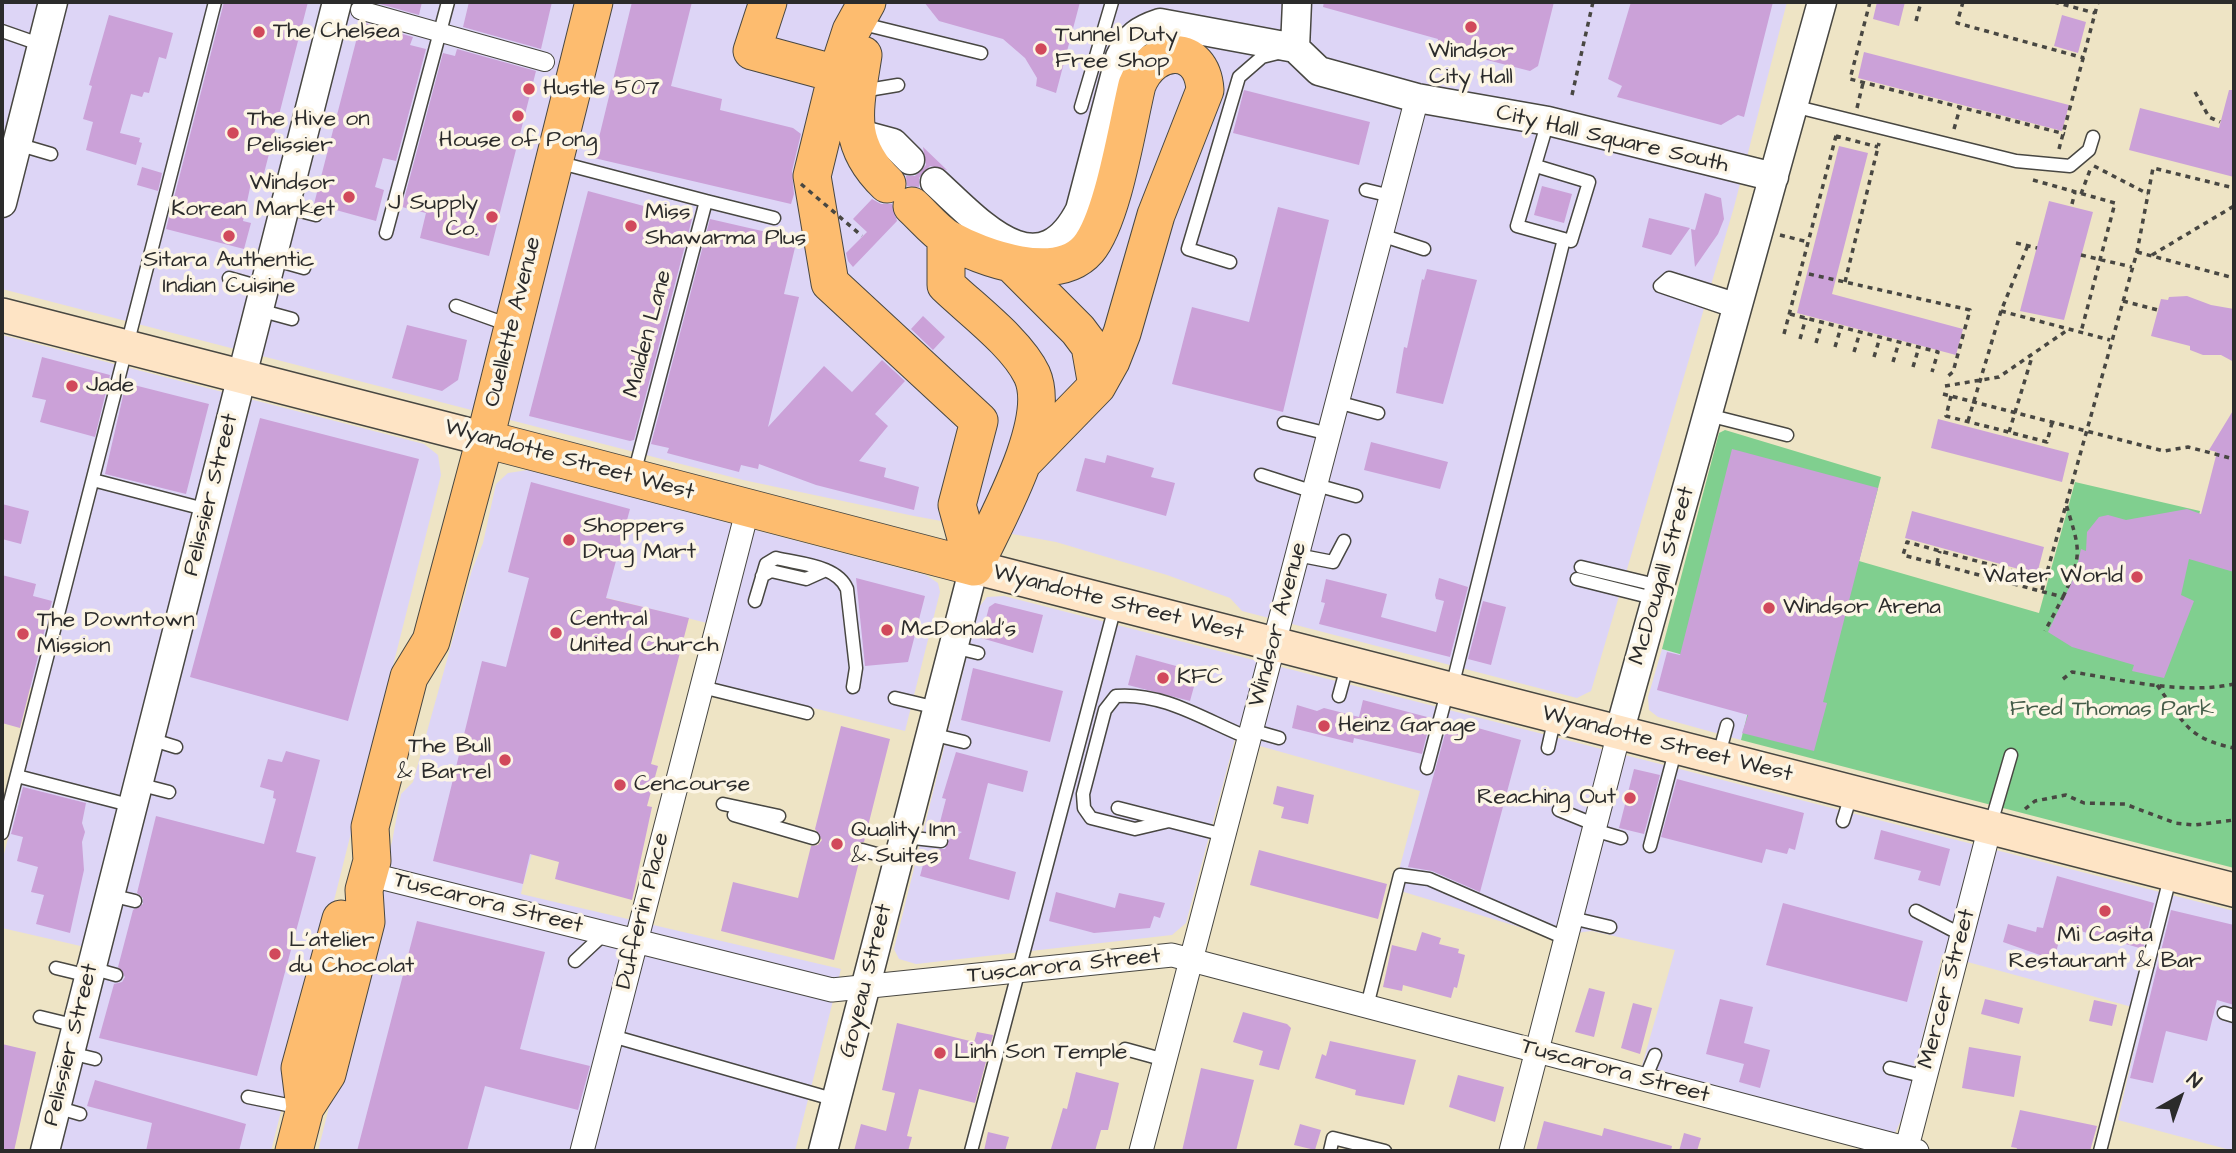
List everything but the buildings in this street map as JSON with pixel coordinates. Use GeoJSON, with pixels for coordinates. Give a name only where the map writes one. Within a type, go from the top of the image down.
{"type":"FeatureCollection","features":[{"type":"Feature","properties":{"kind":"main road","name":"Ouellette Avenue"},"geometry":{"type":"LineString","coordinates":[[368,875],[390,834],[428,698],[431,685],[431,641],[485,439],[594,2]]}},
{"type":"Feature","properties":{"kind":"main road"},"geometry":{"type":"LineString","coordinates":[[768,2],[752,51],[847,83]]}},
{"type":"Feature","properties":{"kind":"main road"},"geometry":{"type":"LineString","coordinates":[[868,10],[847,83],[812,176],[830,283],[979,421],[957,505],[974,567]]}},
{"type":"Feature","properties":{"kind":"main road"},"geometry":{"type":"LineString","coordinates":[[946,238],[1012,264],[1060,267],[1087,250],[1103,221],[1141,74],[1153,61],[1167,55],[1182,55],[1198,66],[1204,77],[1205,90],[1156,215],[1118,345],[1097,386],[1025,460]]}},
{"type":"Feature","properties":{"kind":"main road"},"geometry":{"type":"LineString","coordinates":[[847,83],[856,133],[868,164],[911,183],[946,238],[946,285],[1019,356],[1037,391],[1025,460],[974,567]]}},
{"type":"Feature","properties":{"kind":"main road"},"geometry":{"type":"LineString","coordinates":[[1012,264],[1084,338],[1094,361],[1097,386]]}},
{"type":"Feature","properties":{"kind":"main road","name":"Wyandotte Street West"},"geometry":{"type":"LineString","coordinates":[[2,315],[1450,689],[1552,733],[1619,733],[1718,758],[1847,807],[1990,827],[2234,890]]}},
{"type":"Feature","properties":{"kind":"main road"},"geometry":{"type":"LineString","coordinates":[[295,1151],[305,1108],[327,1074],[366,922],[368,875]]}},
{"type":"Feature","properties":{"kind":"street"},"geometry":{"type":"LineString","coordinates":[[2,203],[54,2]]}},
{"type":"Feature","properties":{"kind":"street"},"geometry":{"type":"LineString","coordinates":[[911,183],[992,234],[1023,248],[1048,247],[1071,227],[1080,210],[1120,57],[1129,39],[1140,30],[1160,23],[1296,48],[1297,2]]}},
{"type":"Feature","properties":{"kind":"street","name":"McDougall Street"},"geometry":{"type":"LineString","coordinates":[[1511,1151],[1619,733],[1822,2]]}},
{"type":"Feature","properties":{"kind":"street"},"geometry":{"type":"LineString","coordinates":[[348,6],[545,62]]}},
{"type":"Feature","properties":{"kind":"street","name":"Pelissier Street"},"geometry":{"type":"LineString","coordinates":[[45,1151],[68,1111],[99,973],[123,898],[136,795],[163,743],[208,510],[285,208],[348,6]]}},
{"type":"Feature","properties":{"kind":"street","name":"City Hall Square South"},"geometry":{"type":"LineString","coordinates":[[1296,48],[1319,71],[1417,98],[1548,121],[1774,177]]}},
{"type":"Feature","properties":{"kind":"street","name":"Windsor Avenue"},"geometry":{"type":"LineString","coordinates":[[1141,1151],[1417,98]]}},
{"type":"Feature","properties":{"kind":"street","name":"Dufferin Place"},"geometry":{"type":"LineString","coordinates":[[582,1151],[748,508]]}},
{"type":"Feature","properties":{"kind":"street","name":"Goyeau Street"},"geometry":{"type":"LineString","coordinates":[[823,1151],[934,721],[966,650],[974,567]]}},
{"type":"Feature","properties":{"kind":"street","name":"Mercer Street"},"geometry":{"type":"LineString","coordinates":[[1910,1150],[1990,827]]}},
{"type":"Feature","properties":{"kind":"street","name":"Tuscarora Street"},"geometry":{"type":"LineString","coordinates":[[368,875],[832,990],[1019,973],[1172,955],[1910,1150]]}},
{"type":"Feature","properties":{"kind":"lane"},"geometry":{"type":"LineString","coordinates":[[2,833],[215,2]]}},
{"type":"Feature","properties":{"kind":"lane"},"geometry":{"type":"LineString","coordinates":[[386,233],[448,2]]}},
{"type":"Feature","properties":{"kind":"lane"},"geometry":{"type":"LineString","coordinates":[[1082,107],[1112,2]]}},
{"type":"Feature","properties":{"kind":"lane"},"geometry":{"type":"LineString","coordinates":[[868,10],[981,53]]}},
{"type":"Feature","properties":{"kind":"lane"},"geometry":{"type":"LineString","coordinates":[[2,31],[42,45]]}},
{"type":"Feature","properties":{"kind":"lane"},"geometry":{"type":"LineString","coordinates":[[1230,262],[1188,249],[1239,77],[1262,57],[1296,48]]}},
{"type":"Feature","properties":{"kind":"lane"},"geometry":{"type":"LineString","coordinates":[[847,83],[898,85]]}},
{"type":"Feature","properties":{"kind":"lane"},"geometry":{"type":"LineString","coordinates":[[1793,106],[2015,161],[2070,166],[2089,150],[2093,137]]}},
{"type":"Feature","properties":{"kind":"lane"},"geometry":{"type":"LineString","coordinates":[[1536,166],[1589,182],[1571,241],[1517,226],[1548,121]]}},
{"type":"Feature","properties":{"kind":"lane"},"geometry":{"type":"LineString","coordinates":[[17,144],[51,154]]}},
{"type":"Feature","properties":{"kind":"lane"},"geometry":{"type":"LineString","coordinates":[[554,162],[774,218]]}},
{"type":"Feature","properties":{"kind":"lane"},"geometry":{"type":"LineString","coordinates":[[1366,190],[1391,196]]}},
{"type":"Feature","properties":{"kind":"lane","name":"Maiden Lane"},"geometry":{"type":"LineString","coordinates":[[633,478],[706,201]]}},
{"type":"Feature","properties":{"kind":"lane"},"geometry":{"type":"LineString","coordinates":[[285,208],[316,215]]}},
{"type":"Feature","properties":{"kind":"lane"},"geometry":{"type":"LineString","coordinates":[[1381,235],[1424,249]]}},
{"type":"Feature","properties":{"kind":"lane"},"geometry":{"type":"LineString","coordinates":[[1427,768],[1450,689],[1564,239]]}},
{"type":"Feature","properties":{"kind":"lane"},"geometry":{"type":"LineString","coordinates":[[272,260],[304,268]]}},
{"type":"Feature","properties":{"kind":"lane"},"geometry":{"type":"LineString","coordinates":[[229,278],[292,319]]}},
{"type":"Feature","properties":{"kind":"lane"},"geometry":{"type":"LineString","coordinates":[[1669,278],[1738,306],[1660,286],[1669,278]]}},
{"type":"Feature","properties":{"kind":"lane"},"geometry":{"type":"LineString","coordinates":[[456,306],[513,326]]}},
{"type":"Feature","properties":{"kind":"lane"},"geometry":{"type":"LineString","coordinates":[[1337,402],[1378,412]]}},
{"type":"Feature","properties":{"kind":"lane"},"geometry":{"type":"LineString","coordinates":[[1708,415],[1787,435]]}},
{"type":"Feature","properties":{"kind":"lane"},"geometry":{"type":"LineString","coordinates":[[1284,424],[1329,435]]}},
{"type":"Feature","properties":{"kind":"lane"},"geometry":{"type":"LineString","coordinates":[[1261,475],[1356,496]]}},
{"type":"Feature","properties":{"kind":"lane"},"geometry":{"type":"LineString","coordinates":[[93,480],[208,510]]}},
{"type":"Feature","properties":{"kind":"lane"},"geometry":{"type":"LineString","coordinates":[[1297,555],[1333,562],[1344,541]]}},
{"type":"Feature","properties":{"kind":"lane"},"geometry":{"type":"LineString","coordinates":[[755,601],[762,576],[771,571],[806,579],[826,570],[841,578],[846,589],[856,668],[853,687]]}},
{"type":"Feature","properties":{"kind":"lane"},"geometry":{"type":"LineString","coordinates":[[1579,573],[1659,593]]}},
{"type":"Feature","properties":{"kind":"lane"},"geometry":{"type":"LineString","coordinates":[[971,1151],[1116,603]]}},
{"type":"Feature","properties":{"kind":"lane"},"geometry":{"type":"LineString","coordinates":[[1339,696],[1348,663]]}},
{"type":"Feature","properties":{"kind":"lane"},"geometry":{"type":"LineString","coordinates":[[702,687],[807,713]]}},
{"type":"Feature","properties":{"kind":"lane"},"geometry":{"type":"LineString","coordinates":[[1169,821],[1135,829],[1091,818],[1084,808],[1083,794],[1105,710],[1116,696],[1135,694],[1192,710],[1208,722],[1250,734],[1279,738]]}},
{"type":"Feature","properties":{"kind":"lane"},"geometry":{"type":"LineString","coordinates":[[895,698],[964,742]]}},
{"type":"Feature","properties":{"kind":"lane"},"geometry":{"type":"LineString","coordinates":[[1718,758],[1727,725]]}},
{"type":"Feature","properties":{"kind":"lane"},"geometry":{"type":"LineString","coordinates":[[1650,846],[1676,748]]}},
{"type":"Feature","properties":{"kind":"lane"},"geometry":{"type":"LineString","coordinates":[[1990,827],[2011,755]]}},
{"type":"Feature","properties":{"kind":"lane"},"geometry":{"type":"LineString","coordinates":[[16,776],[136,795],[169,792]]}},
{"type":"Feature","properties":{"kind":"lane"},"geometry":{"type":"LineString","coordinates":[[723,804],[779,816]]}},
{"type":"Feature","properties":{"kind":"lane"},"geometry":{"type":"LineString","coordinates":[[1118,808],[1224,835]]}},
{"type":"Feature","properties":{"kind":"lane"},"geometry":{"type":"LineString","coordinates":[[1559,810],[1621,838]]}},
{"type":"Feature","properties":{"kind":"lane"},"geometry":{"type":"LineString","coordinates":[[734,815],[813,838]]}},
{"type":"Feature","properties":{"kind":"lane"},"geometry":{"type":"LineString","coordinates":[[862,850],[901,849],[941,841]]}},
{"type":"Feature","properties":{"kind":"lane"},"geometry":{"type":"LineString","coordinates":[[2100,1151],[2171,873]]}},
{"type":"Feature","properties":{"kind":"lane"},"geometry":{"type":"LineString","coordinates":[[1367,1006],[1400,876],[1429,879],[1570,928],[1610,927]]}},
{"type":"Feature","properties":{"kind":"lane"},"geometry":{"type":"LineString","coordinates":[[1916,911],[1962,935]]}},
{"type":"Feature","properties":{"kind":"lane"},"geometry":{"type":"LineString","coordinates":[[575,961],[605,933]]}},
{"type":"Feature","properties":{"kind":"lane"},"geometry":{"type":"LineString","coordinates":[[57,968],[99,973]]}},
{"type":"Feature","properties":{"kind":"lane"},"geometry":{"type":"LineString","coordinates":[[40,1017],[81,1046]]}},
{"type":"Feature","properties":{"kind":"lane"},"geometry":{"type":"LineString","coordinates":[[612,1036],[836,1100]]}},
{"type":"Feature","properties":{"kind":"lane"},"geometry":{"type":"LineString","coordinates":[[1125,1049],[1165,1060]]}},
{"type":"Feature","properties":{"kind":"lane"},"geometry":{"type":"LineString","coordinates":[[1645,1079],[1655,1055]]}},
{"type":"Feature","properties":{"kind":"lane"},"geometry":{"type":"LineString","coordinates":[[1890,1068],[1926,1077]]}},
{"type":"Feature","properties":{"kind":"lane"},"geometry":{"type":"LineString","coordinates":[[248,1097],[305,1108]]}},
{"type":"Feature","properties":{"kind":"lane"},"geometry":{"type":"LineString","coordinates":[[1330,1151],[1333,1138],[1385,1151]]}},
{"type":"Feature","properties":{"kind":"path"},"geometry":{"type":"LineString","coordinates":[[1572,95],[1592,2]]}},
{"type":"Feature","properties":{"kind":"path"},"geometry":{"type":"LineString","coordinates":[[1870,2],[1850,79],[2065,134]]}},
{"type":"Feature","properties":{"kind":"path"},"geometry":{"type":"LineString","coordinates":[[1916,21],[1921,2]]}},
{"type":"Feature","properties":{"kind":"path"},"geometry":{"type":"LineString","coordinates":[[1963,2],[1957,23],[2084,58]]}},
{"type":"Feature","properties":{"kind":"path"},"geometry":{"type":"LineString","coordinates":[[2054,2],[2095,13]]}},
{"type":"Feature","properties":{"kind":"path"},"geometry":{"type":"LineString","coordinates":[[2057,154],[2065,134],[2098,2]]}},
{"type":"Feature","properties":{"kind":"path"},"geometry":{"type":"LineString","coordinates":[[2088,43],[2094,44]]}},
{"type":"Feature","properties":{"kind":"path"},"geometry":{"type":"LineString","coordinates":[[1857,109],[1863,83]]}},
{"type":"Feature","properties":{"kind":"path"},"geometry":{"type":"LineString","coordinates":[[2195,92],[2209,117],[2220,122]]}},
{"type":"Feature","properties":{"kind":"path"},"geometry":{"type":"LineString","coordinates":[[1954,131],[1960,107]]}},
{"type":"Feature","properties":{"kind":"path"},"geometry":{"type":"LineString","coordinates":[[1784,334],[1839,127]]}},
{"type":"Feature","properties":{"kind":"path"},"geometry":{"type":"LineString","coordinates":[[1836,136],[1879,145],[1845,282]]}},
{"type":"Feature","properties":{"kind":"path"},"geometry":{"type":"LineString","coordinates":[[2081,194],[2091,165],[2148,194]]}},
{"type":"Feature","properties":{"kind":"path"},"geometry":{"type":"LineString","coordinates":[[2042,590],[2084,431],[2137,252],[2153,168],[2234,188]]}},
{"type":"Feature","properties":{"kind":"path"},"geometry":{"type":"LineString","coordinates":[[2033,180],[2115,203],[2081,332]]}},
{"type":"Feature","properties":{"kind":"path"},"geometry":{"type":"LineString","coordinates":[[801,184],[862,236]]}},
{"type":"Feature","properties":{"kind":"path"},"geometry":{"type":"LineString","coordinates":[[2072,204],[2075,192]]}},
{"type":"Feature","properties":{"kind":"path"},"geometry":{"type":"LineString","coordinates":[[2151,255],[2234,206]]}},
{"type":"Feature","properties":{"kind":"path"},"geometry":{"type":"LineString","coordinates":[[1777,235],[1808,242]]}},
{"type":"Feature","properties":{"kind":"path"},"geometry":{"type":"LineString","coordinates":[[2016,243],[2037,248]]}},
{"type":"Feature","properties":{"kind":"path"},"geometry":{"type":"LineString","coordinates":[[1968,421],[2001,311],[2028,246]]}},
{"type":"Feature","properties":{"kind":"path"},"geometry":{"type":"LineString","coordinates":[[2137,252],[2234,279]]}},
{"type":"Feature","properties":{"kind":"path"},"geometry":{"type":"LineString","coordinates":[[2081,255],[2132,267]]}},
{"type":"Feature","properties":{"kind":"path"},"geometry":{"type":"LineString","coordinates":[[1809,274],[1970,310],[1953,372],[1948,376]]}},
{"type":"Feature","properties":{"kind":"path"},"geometry":{"type":"LineString","coordinates":[[2122,300],[2158,310]]}},
{"type":"Feature","properties":{"kind":"path"},"geometry":{"type":"LineString","coordinates":[[2001,311],[2110,340]]}},
{"type":"Feature","properties":{"kind":"path"},"geometry":{"type":"LineString","coordinates":[[1790,314],[1938,352],[1933,372]]}},
{"type":"Feature","properties":{"kind":"path"},"geometry":{"type":"LineString","coordinates":[[2042,322],[2044,316]]}},
{"type":"Feature","properties":{"kind":"path"},"geometry":{"type":"LineString","coordinates":[[1800,339],[1806,318]]}},
{"type":"Feature","properties":{"kind":"path"},"geometry":{"type":"LineString","coordinates":[[1816,343],[1822,322]]}},
{"type":"Feature","properties":{"kind":"path"},"geometry":{"type":"LineString","coordinates":[[1835,348],[1841,327]]}},
{"type":"Feature","properties":{"kind":"path"},"geometry":{"type":"LineString","coordinates":[[1945,386],[1999,377],[2069,329]]}},
{"type":"Feature","properties":{"kind":"path"},"geometry":{"type":"LineString","coordinates":[[1854,352],[1860,332]]}},
{"type":"Feature","properties":{"kind":"path"},"geometry":{"type":"LineString","coordinates":[[1874,358],[1880,337]]}},
{"type":"Feature","properties":{"kind":"path"},"geometry":{"type":"LineString","coordinates":[[1893,362],[1899,342]]}},
{"type":"Feature","properties":{"kind":"path"},"geometry":{"type":"LineString","coordinates":[[1913,367],[1919,347]]}},
{"type":"Feature","properties":{"kind":"path"},"geometry":{"type":"LineString","coordinates":[[2009,432],[2032,355]]}},
{"type":"Feature","properties":{"kind":"path"},"geometry":{"type":"LineString","coordinates":[[1943,394],[2164,451],[2188,447],[2234,459]]}},
{"type":"Feature","properties":{"kind":"path"},"geometry":{"type":"LineString","coordinates":[[1951,396],[1946,416],[2047,442],[2052,422]]}},
{"type":"Feature","properties":{"kind":"path"},"geometry":{"type":"LineString","coordinates":[[2045,631],[2074,574],[2080,548],[2066,502]]}},
{"type":"Feature","properties":{"kind":"path"},"geometry":{"type":"LineString","coordinates":[[2035,577],[1907,542],[1903,555],[2063,597]]}},
{"type":"Feature","properties":{"kind":"path"},"geometry":{"type":"LineString","coordinates":[[1937,563],[1940,551]]}},
{"type":"Feature","properties":{"kind":"path"},"geometry":{"type":"LineString","coordinates":[[1975,573],[1978,561]]}},
{"type":"Feature","properties":{"kind":"path"},"geometry":{"type":"LineString","coordinates":[[2012,583],[2015,571]]}},
{"type":"Feature","properties":{"kind":"path"},"geometry":{"type":"LineString","coordinates":[[2063,679],[2073,672],[2157,685],[2221,687],[2234,684]]}},
{"type":"Feature","properties":{"kind":"path"},"geometry":{"type":"LineString","coordinates":[[2157,685],[2188,729],[2205,742],[2234,748]]}},
{"type":"Feature","properties":{"kind":"path"},"geometry":{"type":"LineString","coordinates":[[2025,809],[2035,801],[2066,795],[2084,803],[2125,804],[2175,823],[2194,825],[2234,820]]}},
{"type":"Feature","properties":{"kind":"shaded area"},"geometry":{"type":"Polygon","coordinates":[[[2,2],[1787,2],[1734,207],[1591,691],[1577,698],[1242,611],[1230,598],[1167,575],[1056,542],[743,480],[2,289],[2,2]]]}},
{"type":"Feature","properties":{"kind":"shaded area"},"geometry":{"type":"Polygon","coordinates":[[[2,335],[424,444],[438,455],[441,475],[271,1151],[56,1151],[111,953],[2,928],[2,862],[45,692],[2,679],[2,335]]]}},
{"type":"Feature","properties":{"kind":"shaded area"},"geometry":{"type":"Polygon","coordinates":[[[528,470],[926,575],[938,583],[940,592],[905,731],[714,683],[707,623],[607,598],[523,884],[521,894],[841,969],[795,1151],[318,1151],[364,969],[365,928],[392,842],[401,794],[413,782],[472,570],[483,543],[496,484],[508,473],[528,470]]]}},
{"type":"Feature","properties":{"kind":"shaded area"},"geometry":{"type":"Polygon","coordinates":[[[1004,596],[2234,911],[2234,1151],[2118,1120],[2143,1010],[1942,955],[1904,1114],[1894,1135],[1641,1069],[1675,950],[1592,931],[1549,936],[1394,889],[1420,791],[1235,739],[1186,923],[1172,935],[916,964],[899,959],[894,949],[979,607],[987,597],[1004,596]]]}},
{"type":"Feature","properties":{"kind":"shaded area"},"geometry":{"type":"Polygon","coordinates":[[[1662,649],[1758,676],[1741,740],[1658,717],[1649,710],[1648,697],[1662,649]]]}},
{"type":"Feature","properties":{"kind":"green space","name":"Fred Thomas Park"},"geometry":{"type":"Polygon","coordinates":[[[1725,430],[1881,477],[1859,561],[2039,613],[2075,482],[2200,511],[2188,555],[2234,567],[2234,868],[1741,740],[1757,676],[1662,649],[1719,433],[1725,430]]]}},
{"type":"Feature","properties":{"kind":"place","name":"Windsor City Hall"},"geometry":{"type":"Point","coordinates":[1471,27]}},
{"type":"Feature","properties":{"kind":"place","name":"The Chelsea"},"geometry":{"type":"Point","coordinates":[259,32]}},
{"type":"Feature","properties":{"kind":"place","name":"Tunnel Duty Free Shop"},"geometry":{"type":"Point","coordinates":[1041,49]}},
{"type":"Feature","properties":{"kind":"place","name":"Hustle 507"},"geometry":{"type":"Point","coordinates":[529,89]}},
{"type":"Feature","properties":{"kind":"place","name":"House of Pong"},"geometry":{"type":"Point","coordinates":[518,116]}},
{"type":"Feature","properties":{"kind":"place","name":"The Hive on Pelissier"},"geometry":{"type":"Point","coordinates":[233,133]}},
{"type":"Feature","properties":{"kind":"place","name":"Windsor Korean Market"},"geometry":{"type":"Point","coordinates":[349,197]}},
{"type":"Feature","properties":{"kind":"place","name":"J Supply Co."},"geometry":{"type":"Point","coordinates":[492,217]}},
{"type":"Feature","properties":{"kind":"place","name":"Miss Shawarma Plus"},"geometry":{"type":"Point","coordinates":[631,226]}},
{"type":"Feature","properties":{"kind":"place","name":"Sitara Authentic Indian Cuisine"},"geometry":{"type":"Point","coordinates":[229,236]}},
{"type":"Feature","properties":{"kind":"place","name":"Jade"},"geometry":{"type":"Point","coordinates":[72,386]}},
{"type":"Feature","properties":{"kind":"place","name":"Shoppers Drug Mart"},"geometry":{"type":"Point","coordinates":[569,540]}},
{"type":"Feature","properties":{"kind":"place","name":"Water World"},"geometry":{"type":"Point","coordinates":[2137,577]}},
{"type":"Feature","properties":{"kind":"place","name":"Windsor Arena"},"geometry":{"type":"Point","coordinates":[1769,608]}},
{"type":"Feature","properties":{"kind":"place","name":"McDonald's"},"geometry":{"type":"Point","coordinates":[887,630]}},
{"type":"Feature","properties":{"kind":"place","name":"Central United Church"},"geometry":{"type":"Point","coordinates":[556,633]}},
{"type":"Feature","properties":{"kind":"place","name":"The Downtown Mission"},"geometry":{"type":"Point","coordinates":[23,634]}},
{"type":"Feature","properties":{"kind":"place","name":"KFC"},"geometry":{"type":"Point","coordinates":[1163,678]}},
{"type":"Feature","properties":{"kind":"place","name":"Heinz Garage"},"geometry":{"type":"Point","coordinates":[1324,726]}},
{"type":"Feature","properties":{"kind":"place","name":"The Bull & Barrel"},"geometry":{"type":"Point","coordinates":[505,760]}},
{"type":"Feature","properties":{"kind":"place","name":"Cencourse"},"geometry":{"type":"Point","coordinates":[620,785]}},
{"type":"Feature","properties":{"kind":"place","name":"Reaching Out"},"geometry":{"type":"Point","coordinates":[1630,798]}},
{"type":"Feature","properties":{"kind":"place","name":"Quality Inn & Suites"},"geometry":{"type":"Point","coordinates":[837,844]}},
{"type":"Feature","properties":{"kind":"place","name":"Mi Casita Restaurant & Bar"},"geometry":{"type":"Point","coordinates":[2105,911]}},
{"type":"Feature","properties":{"kind":"place","name":"L'atelier du Chocolat"},"geometry":{"type":"Point","coordinates":[275,954]}},
{"type":"Feature","properties":{"kind":"place","name":"Linh Son Temple"},"geometry":{"type":"Point","coordinates":[940,1053]}}]}
